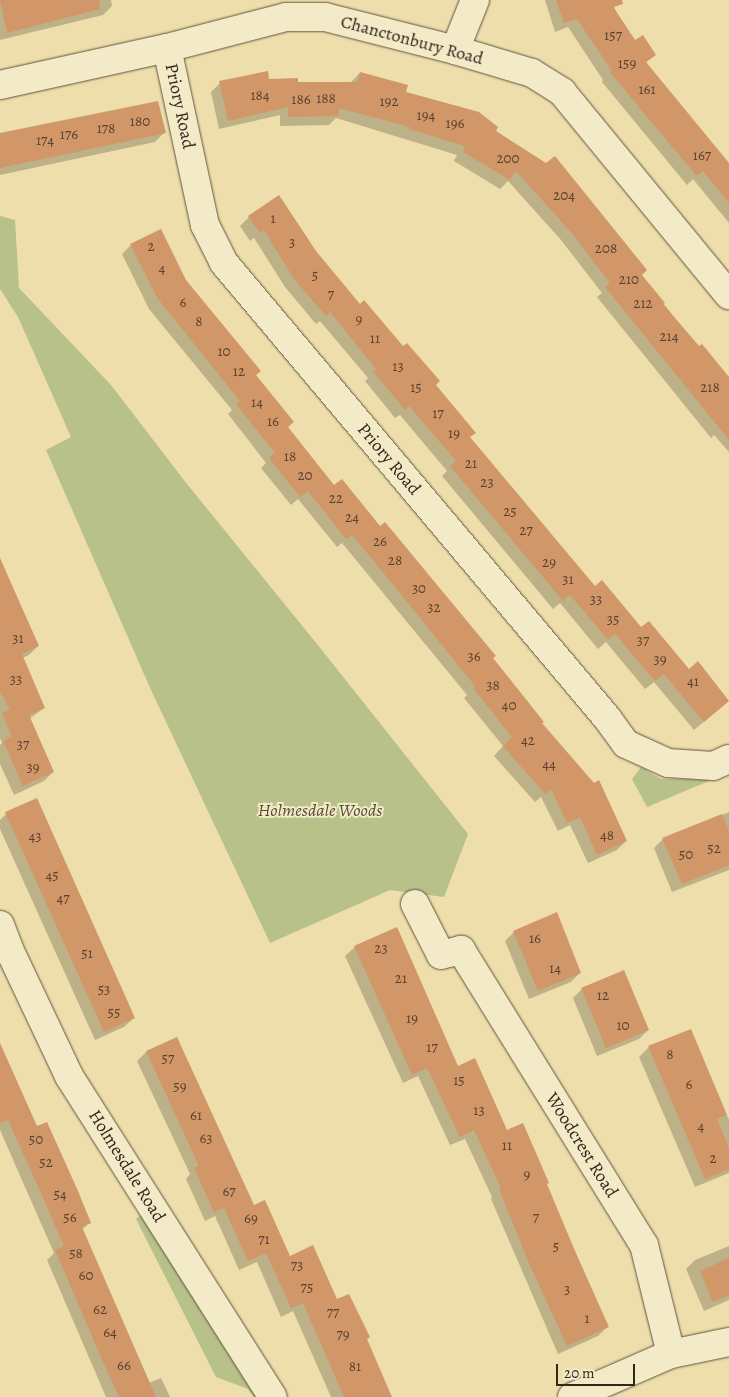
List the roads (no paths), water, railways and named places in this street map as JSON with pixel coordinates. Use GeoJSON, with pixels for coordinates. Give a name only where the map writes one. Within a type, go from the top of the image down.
{"type":"FeatureCollection","features":[{"type":"Feature","properties":{"kind":"street"},"geometry":{"type":"LineString","coordinates":[[455,50],[475,0]]}},
{"type":"Feature","properties":{"kind":"street","name":"Chanctonbury Road"},"geometry":{"type":"LineString","coordinates":[[0,85],[167,48],[286,17],[325,17],[455,50],[532,73],[562,92],[729,295]]}},
{"type":"Feature","properties":{"kind":"street","name":"Priory Road"},"geometry":{"type":"LineString","coordinates":[[167,48],[205,225],[224,263],[607,718],[626,744],[668,763],[713,766],[729,759]]}},
{"type":"Feature","properties":{"kind":"street","name":"Woodcrest Road"},"geometry":{"type":"LineString","coordinates":[[415,904],[441,955],[461,950],[644,1244],[671,1354]]}},
{"type":"Feature","properties":{"kind":"street","name":"Holmesdale Road"},"geometry":{"type":"LineString","coordinates":[[0,925],[9,949],[69,1076],[273,1397]]}},
{"type":"Feature","properties":{"kind":"street"},"geometry":{"type":"LineString","coordinates":[[572,1397],[671,1354],[729,1342]]}},
{"type":"Feature","properties":{"kind":"park label","name":"Holmesdale Woods"},"geometry":{"type":"Point","coordinates":[320,810]}}]}
